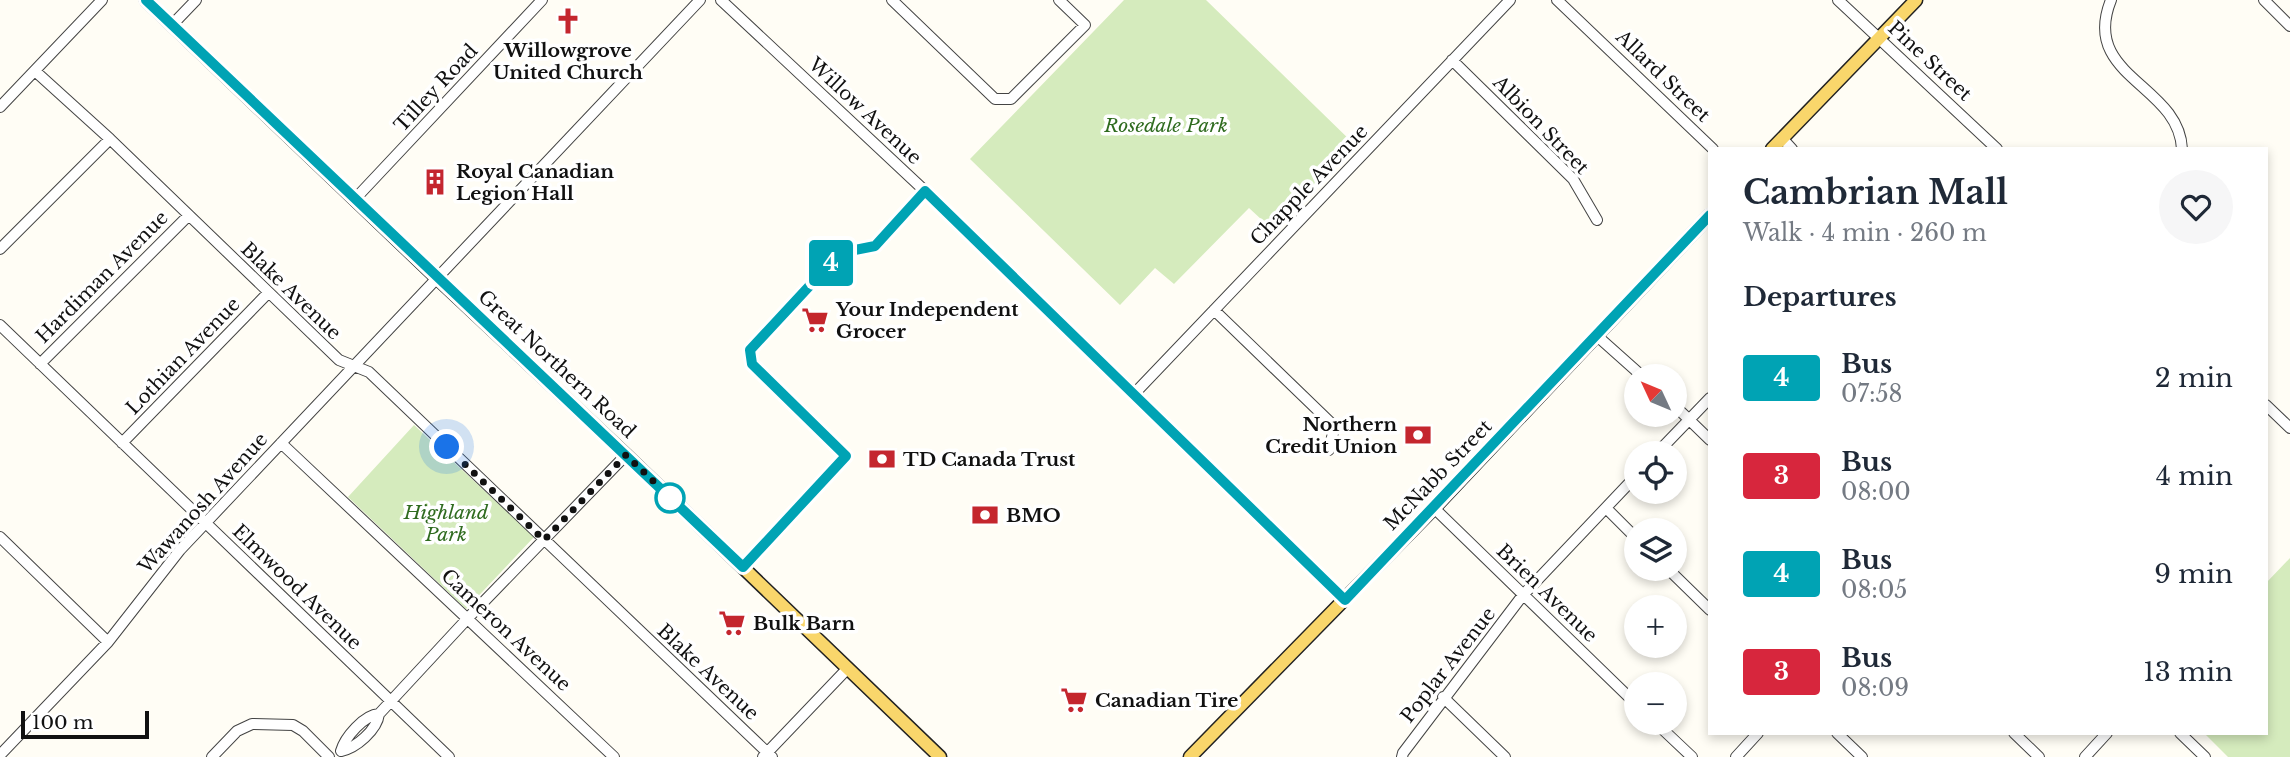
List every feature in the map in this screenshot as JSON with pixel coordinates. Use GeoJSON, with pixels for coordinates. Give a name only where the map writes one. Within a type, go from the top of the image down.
{"type":"FeatureCollection","features":[{"type":"Feature","properties":{"kind":"main road","name":"Great Northern Road"},"geometry":{"type":"LineString","coordinates":[[146,0],[940,757]]}},
{"type":"Feature","properties":{"kind":"main road"},"geometry":{"type":"LineString","coordinates":[[1774,147],[1916,0]]}},
{"type":"Feature","properties":{"kind":"main road","name":"McNabb Street"},"geometry":{"type":"LineString","coordinates":[[1190,757],[1434,508],[1708,217]]}},
{"type":"Feature","properties":{"kind":"street"},"geometry":{"type":"LineString","coordinates":[[0,107],[102,0]]}},
{"type":"Feature","properties":{"kind":"street"},"geometry":{"type":"LineString","coordinates":[[172,25],[196,0]]}},
{"type":"Feature","properties":{"kind":"street","name":"Tilley Road"},"geometry":{"type":"LineString","coordinates":[[355,199],[542,0]]}},
{"type":"Feature","properties":{"kind":"street","name":"Wawanosh Avenue"},"geometry":{"type":"LineString","coordinates":[[0,755],[108,642],[180,550],[205,523],[700,0]]}},
{"type":"Feature","properties":{"kind":"street","name":"Willow Avenue"},"geometry":{"type":"LineString","coordinates":[[721,0],[925,191],[1345,600]]}},
{"type":"Feature","properties":{"kind":"street"},"geometry":{"type":"LineString","coordinates":[[892,0],[995,99],[1011,99],[1085,25],[1059,0]]}},
{"type":"Feature","properties":{"kind":"street","name":"Chapple Avenue"},"geometry":{"type":"LineString","coordinates":[[1134,394],[1510,0]]}},
{"type":"Feature","properties":{"kind":"street","name":"Allard Street"},"geometry":{"type":"LineString","coordinates":[[1557,0],[1711,147]]}},
{"type":"Feature","properties":{"kind":"street","name":"Pine Street"},"geometry":{"type":"LineString","coordinates":[[1838,0],[1995,147]]}},
{"type":"Feature","properties":{"kind":"street"},"geometry":{"type":"LineString","coordinates":[[2111,0],[2104,26],[2107,46],[2121,66],[2165,108],[2178,127],[2182,147]]}},
{"type":"Feature","properties":{"kind":"street"},"geometry":{"type":"LineString","coordinates":[[2264,0],[2290,26]]}},
{"type":"Feature","properties":{"kind":"street","name":"Albion Street"},"geometry":{"type":"LineString","coordinates":[[1452,60],[1573,179],[1597,220]]}},
{"type":"Feature","properties":{"kind":"street","name":"Blake Avenue"},"geometry":{"type":"LineString","coordinates":[[35,71],[110,139],[338,360],[369,372],[768,755]]}},
{"type":"Feature","properties":{"kind":"street"},"geometry":{"type":"LineString","coordinates":[[1782,138],[1790,147]]}},
{"type":"Feature","properties":{"kind":"street"},"geometry":{"type":"LineString","coordinates":[[0,249],[110,139]]}},
{"type":"Feature","properties":{"kind":"street","name":"Hardiman Avenue"},"geometry":{"type":"LineString","coordinates":[[40,364],[188,216]]}},
{"type":"Feature","properties":{"kind":"street","name":"Lothian Avenue"},"geometry":{"type":"LineString","coordinates":[[122,443],[268,293]]}},
{"type":"Feature","properties":{"kind":"street"},"geometry":{"type":"LineString","coordinates":[[1214,310],[1332,424],[1329,450]]}},
{"type":"Feature","properties":{"kind":"street","name":"Elmwood Avenue"},"geometry":{"type":"LineString","coordinates":[[0,325],[449,757]]}},
{"type":"Feature","properties":{"kind":"street"},"geometry":{"type":"LineString","coordinates":[[1597,335],[1629,364]]}},
{"type":"Feature","properties":{"kind":"street"},"geometry":{"type":"LineString","coordinates":[[1668,441],[1708,400]]}},
{"type":"Feature","properties":{"kind":"street"},"geometry":{"type":"LineString","coordinates":[[2268,407],[2290,428]]}},
{"type":"Feature","properties":{"kind":"street"},"geometry":{"type":"LineString","coordinates":[[1689,419],[1708,438]]}},
{"type":"Feature","properties":{"kind":"street","name":"Cameron Avenue"},"geometry":{"type":"LineString","coordinates":[[281,443],[614,757]]}},
{"type":"Feature","properties":{"kind":"street"},"geometry":{"type":"LineString","coordinates":[[212,757],[237,731],[252,724],[293,725],[335,755],[369,716],[379,714],[626,455]]}},
{"type":"Feature","properties":{"kind":"street","name":"Poplar Avenue"},"geometry":{"type":"LineString","coordinates":[[1402,757],[1402,753],[1443,697],[1524,595],[1624,489]]}},
{"type":"Feature","properties":{"kind":"street","name":"Brien Avenue"},"geometry":{"type":"LineString","coordinates":[[1434,508],[1624,692]]}},
{"type":"Feature","properties":{"kind":"street"},"geometry":{"type":"LineString","coordinates":[[1606,509],[1624,526]]}},
{"type":"Feature","properties":{"kind":"street"},"geometry":{"type":"LineString","coordinates":[[0,537],[108,642]]}},
{"type":"Feature","properties":{"kind":"street"},"geometry":{"type":"LineString","coordinates":[[1680,581],[1708,608]]}},
{"type":"Feature","properties":{"kind":"street"},"geometry":{"type":"LineString","coordinates":[[768,755],[848,668]]}},
{"type":"Feature","properties":{"kind":"street"},"geometry":{"type":"LineString","coordinates":[[1443,697],[1505,757]]}},
{"type":"Feature","properties":{"kind":"street"},"geometry":{"type":"LineString","coordinates":[[1669,735],[1692,757]]}},
{"type":"Feature","properties":{"kind":"street"},"geometry":{"type":"LineString","coordinates":[[1736,757],[1756,735]]}},
{"type":"Feature","properties":{"kind":"street"},"geometry":{"type":"LineString","coordinates":[[1839,735],[1862,757]]}},
{"type":"Feature","properties":{"kind":"street"},"geometry":{"type":"LineString","coordinates":[[2016,735],[2039,757]]}},
{"type":"Feature","properties":{"kind":"street"},"geometry":{"type":"LineString","coordinates":[[2085,757],[2105,735]]}},
{"type":"Feature","properties":{"kind":"street"},"geometry":{"type":"LineString","coordinates":[[2182,735],[2205,757]]}},
{"type":"Feature","properties":{"kind":"green space","name":"Rosedale Park"},"geometry":{"type":"Polygon","coordinates":[[[1124,0],[1206,0],[1355,145],[1276,233],[1249,208],[1174,284],[1155,268],[1120,305],[970,159],[1124,0]]]}},
{"type":"Feature","properties":{"kind":"green space","name":"Highland Park"},"geometry":{"type":"Polygon","coordinates":[[[414,425],[534,537],[466,609],[348,497],[414,425]]]}},
{"type":"Feature","properties":{"kind":"green space"},"geometry":{"type":"Polygon","coordinates":[[[2290,558],[2290,757],[2228,757],[2206,735],[2268,735],[2268,581],[2290,558]]]}},
{"type":"Feature","properties":{"kind":"bus line","name":"4"},"geometry":{"type":"LineString","coordinates":[[146,0],[743,567],[846,456],[752,364],[750,350],[840,253],[875,246],[925,191],[1345,600],[1708,217]]}},
{"type":"Feature","properties":{"kind":"place","name":"Willowgrove United Church"},"geometry":{"type":"Point","coordinates":[568,21]}},
{"type":"Feature","properties":{"kind":"place","name":"Royal Canadian Legion Hall"},"geometry":{"type":"Point","coordinates":[435,182]}},
{"type":"Feature","properties":{"kind":"place","name":"Your Independent Grocer"},"geometry":{"type":"Point","coordinates":[815,320]}},
{"type":"Feature","properties":{"kind":"place","name":"Northern Credit Union"},"geometry":{"type":"Point","coordinates":[1418,435]}},
{"type":"Feature","properties":{"kind":"place","name":"TD Canada Trust"},"geometry":{"type":"Point","coordinates":[882,459]}},
{"type":"Feature","properties":{"kind":"place","name":"BMO"},"geometry":{"type":"Point","coordinates":[985,515]}},
{"type":"Feature","properties":{"kind":"place","name":"Bulk Barn"},"geometry":{"type":"Point","coordinates":[732,623]}},
{"type":"Feature","properties":{"kind":"place","name":"Canadian Tire"},"geometry":{"type":"Point","coordinates":[1074,700]}},
{"type":"Feature","properties":{"kind":"route"},"geometry":{"type":"LineString","coordinates":[[447,447],[544,540],[626,455],[675,502],[670,498]]}}]}
